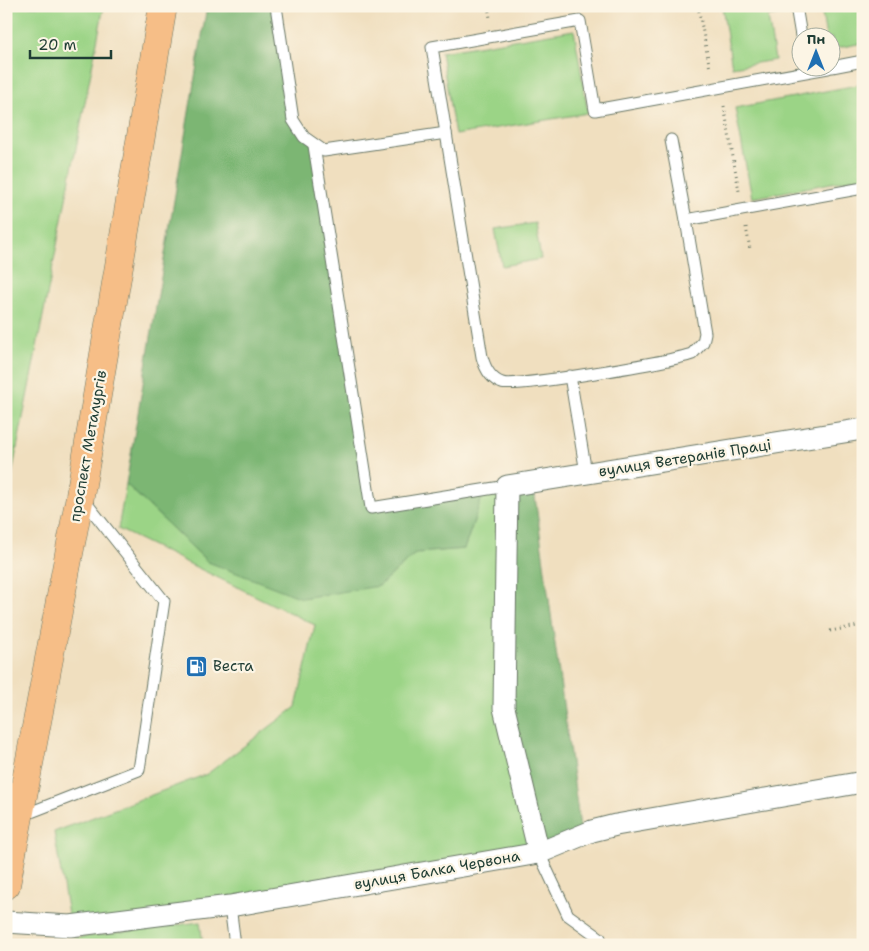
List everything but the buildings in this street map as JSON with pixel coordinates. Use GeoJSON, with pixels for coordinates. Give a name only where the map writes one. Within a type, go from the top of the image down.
{"type":"FeatureCollection","features":[{"type":"Feature","properties":{"kind":"main road","name":"проспект Металургів"},"geometry":{"type":"LineString","coordinates":[[6,885],[80,496],[163,6]]}},
{"type":"Feature","properties":{"kind":"street","name":"вулиця Ветеранів Праці"},"geometry":{"type":"LineString","coordinates":[[507,486],[863,429]]}},
{"type":"Feature","properties":{"kind":"street"},"geometry":{"type":"LineString","coordinates":[[507,486],[504,708],[540,852]]}},
{"type":"Feature","properties":{"kind":"street","name":"вулиця Балка Червона"},"geometry":{"type":"LineString","coordinates":[[6,922],[70,926],[230,906],[540,852],[592,831],[608,827],[863,782]]}},
{"type":"Feature","properties":{"kind":"lane"},"geometry":{"type":"LineString","coordinates":[[276,6],[293,120],[304,137],[314,146],[324,151],[446,133]]}},
{"type":"Feature","properties":{"kind":"lane"},"geometry":{"type":"LineString","coordinates":[[796,6],[800,28]]}},
{"type":"Feature","properties":{"kind":"lane"},"geometry":{"type":"LineString","coordinates":[[671,140],[705,329],[700,347],[692,354],[683,357],[516,385],[504,384],[494,379],[486,368],[482,357],[432,47],[580,21],[595,110],[792,73]]}},
{"type":"Feature","properties":{"kind":"lane"},"geometry":{"type":"LineString","coordinates":[[842,65],[863,61]]}},
{"type":"Feature","properties":{"kind":"lane"},"geometry":{"type":"LineString","coordinates":[[314,146],[371,508],[507,486]]}},
{"type":"Feature","properties":{"kind":"lane"},"geometry":{"type":"LineString","coordinates":[[686,220],[863,188]]}},
{"type":"Feature","properties":{"kind":"lane"},"geometry":{"type":"LineString","coordinates":[[570,376],[586,473]]}},
{"type":"Feature","properties":{"kind":"lane"},"geometry":{"type":"LineString","coordinates":[[19,816],[139,770],[164,601],[80,496]]}},
{"type":"Feature","properties":{"kind":"lane"},"geometry":{"type":"LineString","coordinates":[[540,852],[568,915],[600,938],[603,945]]}},
{"type":"Feature","properties":{"kind":"lane"},"geometry":{"type":"LineString","coordinates":[[230,906],[235,945]]}},
{"type":"Feature","properties":{"kind":"path"},"geometry":{"type":"LineString","coordinates":[[698,6],[714,89],[722,96],[750,249]]}},
{"type":"Feature","properties":{"kind":"path"},"geometry":{"type":"LineString","coordinates":[[830,632],[863,625]]}},
{"type":"Feature","properties":{"kind":"green space"},"geometry":{"type":"Polygon","coordinates":[[[6,6],[104,6],[6,504],[6,6]]]}},
{"type":"Feature","properties":{"kind":"green space"},"geometry":{"type":"Polygon","coordinates":[[[207,6],[276,6],[292,113],[314,146],[371,508],[485,489],[464,549],[416,553],[379,586],[302,598],[208,562],[126,484],[207,6]]]}},
{"type":"Feature","properties":{"kind":"green space"},"geometry":{"type":"Polygon","coordinates":[[[722,6],[861,6],[863,43],[842,47],[842,28],[824,28],[821,8],[768,17],[775,60],[732,67],[722,6]]]}},
{"type":"Feature","properties":{"kind":"green space"},"geometry":{"type":"Polygon","coordinates":[[[574,30],[588,113],[455,135],[441,52],[574,30]]]}},
{"type":"Feature","properties":{"kind":"green space"},"geometry":{"type":"Polygon","coordinates":[[[863,84],[863,177],[752,198],[735,108],[863,84]]]}},
{"type":"Feature","properties":{"kind":"green space"},"geometry":{"type":"Polygon","coordinates":[[[535,223],[541,259],[502,266],[495,229],[535,223]]]}},
{"type":"Feature","properties":{"kind":"green space"},"geometry":{"type":"Polygon","coordinates":[[[533,482],[581,835],[539,853],[504,708],[507,486],[533,482]]]}},
{"type":"Feature","properties":{"kind":"green space"},"geometry":{"type":"Polygon","coordinates":[[[126,484],[208,562],[379,586],[416,553],[464,549],[485,489],[507,486],[539,853],[70,926],[54,832],[207,774],[296,707],[315,625],[118,529],[126,484]]]}},
{"type":"Feature","properties":{"kind":"green space"},"geometry":{"type":"Polygon","coordinates":[[[200,922],[203,945],[66,945],[67,939],[200,922]]]}},
{"type":"Feature","properties":{"kind":"place","name":"Веста"},"geometry":{"type":"Point","coordinates":[197,666]}}]}
